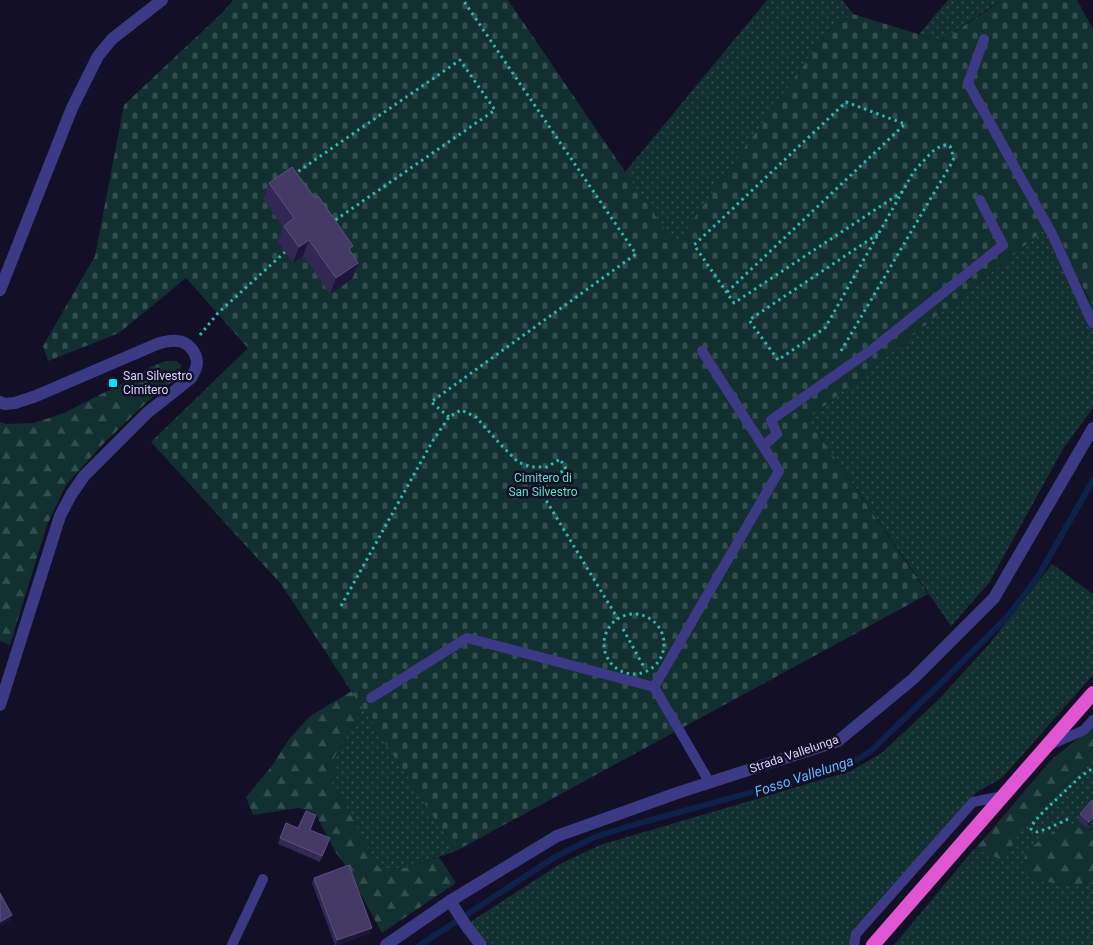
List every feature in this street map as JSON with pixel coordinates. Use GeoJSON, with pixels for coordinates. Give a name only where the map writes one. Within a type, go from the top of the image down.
{"type":"FeatureCollection","features":[{"type":"Feature","properties":{"kind":"highway"},"geometry":{"type":"LineString","coordinates":[[873,945],[1093,693]]}},
{"type":"Feature","properties":{"kind":"street"},"geometry":{"type":"LineString","coordinates":[[0,290],[72,108],[98,56],[112,39],[162,0]]}},
{"type":"Feature","properties":{"kind":"street"},"geometry":{"type":"LineString","coordinates":[[0,402],[4,404],[15,403],[36,396],[156,344],[178,341],[184,343],[190,347],[197,362],[196,370],[191,378],[147,413],[84,476],[71,495],[60,516],[0,705]]}},
{"type":"Feature","properties":{"kind":"street","name":"Strada Vallelunga"},"geometry":{"type":"LineString","coordinates":[[386,945],[453,906],[557,836],[838,741],[913,679],[994,598],[1093,429]]}},
{"type":"Feature","properties":{"kind":"street"},"geometry":{"type":"LineString","coordinates":[[453,906],[481,945]]}},
{"type":"Feature","properties":{"kind":"lane"},"geometry":{"type":"LineString","coordinates":[[984,39],[968,83],[1052,234],[1093,323]]}},
{"type":"Feature","properties":{"kind":"lane"},"geometry":{"type":"LineString","coordinates":[[763,446],[777,434],[772,420],[874,348],[1002,245],[980,200]]}},
{"type":"Feature","properties":{"kind":"lane"},"geometry":{"type":"LineString","coordinates":[[654,687],[779,471],[702,351]]}},
{"type":"Feature","properties":{"kind":"lane"},"geometry":{"type":"LineString","coordinates":[[372,698],[467,638],[654,687],[710,783]]}},
{"type":"Feature","properties":{"kind":"lane"},"geometry":{"type":"LineString","coordinates":[[1047,746],[1084,730],[1093,720]]}},
{"type":"Feature","properties":{"kind":"lane"},"geometry":{"type":"LineString","coordinates":[[854,945],[856,934],[973,802],[1003,796]]}},
{"type":"Feature","properties":{"kind":"lane"},"geometry":{"type":"LineString","coordinates":[[232,945],[263,879]]}},
{"type":"Feature","properties":{"kind":"path"},"geometry":{"type":"LineString","coordinates":[[449,417],[431,402],[636,254],[463,0]]}},
{"type":"Feature","properties":{"kind":"path"},"geometry":{"type":"LineString","coordinates":[[290,177],[460,60],[485,96],[494,110],[325,228]]}},
{"type":"Feature","properties":{"kind":"path"},"geometry":{"type":"LineString","coordinates":[[727,292],[905,124],[846,102],[694,245],[734,303],[902,192]]}},
{"type":"Feature","properties":{"kind":"path"},"geometry":{"type":"LineString","coordinates":[[842,371],[836,361],[951,164],[954,158],[950,146],[946,144],[933,151],[914,171],[826,328],[778,360],[749,320],[878,234]]}},
{"type":"Feature","properties":{"kind":"path"},"geometry":{"type":"LineString","coordinates":[[190,347],[218,313],[285,252]]}},
{"type":"Feature","properties":{"kind":"path"},"geometry":{"type":"LineString","coordinates":[[341,606],[427,451],[449,417],[461,410],[476,417],[518,462],[531,467],[547,467],[560,459],[566,469],[538,487],[618,619]]}},
{"type":"Feature","properties":{"kind":"path"},"geometry":{"type":"LineString","coordinates":[[635,614],[644,616],[658,626],[664,643],[663,652],[654,666],[638,674],[628,674],[612,666],[604,650],[604,641],[606,632],[611,624],[618,619],[626,615],[635,614]]}},
{"type":"Feature","properties":{"kind":"path"},"geometry":{"type":"LineString","coordinates":[[623,629],[646,671]]}},
{"type":"Feature","properties":{"kind":"path"},"geometry":{"type":"LineString","coordinates":[[1068,819],[1037,832],[1031,829],[1034,822],[1044,812],[1080,777],[1093,768]]}},
{"type":"Feature","properties":{"kind":"green space","name":"Cimitero di San Silvestro"},"geometry":{"type":"Polygon","coordinates":[[[233,0],[508,0],[675,245],[829,30],[853,14],[941,41],[1001,0],[1077,0],[1093,29],[1093,298],[1089,300],[1053,223],[808,419],[928,594],[456,851],[281,584],[151,442],[248,348],[186,278],[119,333],[48,361],[43,346],[95,256],[124,105],[223,12],[233,0]]]}},
{"type":"Feature","properties":{"kind":"green space"},"geometry":{"type":"Polygon","coordinates":[[[767,0],[842,0],[853,14],[829,30],[675,246],[625,172],[767,0]]]}},
{"type":"Feature","properties":{"kind":"green space"},"geometry":{"type":"Polygon","coordinates":[[[948,0],[1001,0],[941,41],[919,34],[948,0]]]}},
{"type":"Feature","properties":{"kind":"green space"},"geometry":{"type":"Polygon","coordinates":[[[1054,222],[1088,300],[1093,298],[1093,408],[1063,449],[989,583],[951,626],[808,419],[1054,222]]]}},
{"type":"Feature","properties":{"kind":"green space"},"geometry":{"type":"Polygon","coordinates":[[[165,361],[177,361],[181,365],[181,371],[177,378],[149,400],[102,445],[66,485],[47,525],[10,645],[0,641],[0,422],[6,424],[34,423],[64,413],[150,367],[165,361]]]}},
{"type":"Feature","properties":{"kind":"green space"},"geometry":{"type":"Polygon","coordinates":[[[1052,564],[1093,594],[1093,675],[1002,778],[977,792],[855,927],[850,945],[489,945],[470,922],[560,864],[600,845],[851,771],[883,752],[938,700],[986,648],[1052,564]]]}},
{"type":"Feature","properties":{"kind":"green space"},"geometry":{"type":"Polygon","coordinates":[[[352,691],[363,708],[334,758],[333,782],[379,868],[405,868],[439,857],[456,883],[382,933],[315,813],[299,808],[253,815],[246,797],[271,767],[290,738],[310,716],[352,691]]]}},
{"type":"Feature","properties":{"kind":"green space"},"geometry":{"type":"Polygon","coordinates":[[[363,708],[456,851],[405,868],[379,869],[333,782],[334,758],[363,708]]]}},
{"type":"Feature","properties":{"kind":"green space"},"geometry":{"type":"Polygon","coordinates":[[[1093,725],[1093,760],[1031,815],[1003,860],[975,849],[1051,760],[1093,725]]]}},
{"type":"Feature","properties":{"kind":"green space"},"geometry":{"type":"Polygon","coordinates":[[[1093,760],[1093,829],[1062,826],[1021,865],[1033,879],[1077,885],[1093,881],[1093,945],[894,945],[974,849],[1003,859],[1031,815],[1093,760]]]}},
{"type":"Feature","properties":{"kind":"green space"},"geometry":{"type":"Polygon","coordinates":[[[1062,826],[1093,829],[1093,881],[1077,885],[1033,879],[1021,866],[1028,849],[1062,826]]]}},
{"type":"Feature","properties":{"kind":"building"},"geometry":{"type":"Polygon","coordinates":[[[292,167],[315,198],[318,196],[353,246],[349,249],[358,263],[336,278],[309,240],[299,247],[284,226],[294,218],[269,183],[292,167]]]}},
{"type":"Feature","properties":{"kind":"building"},"geometry":{"type":"Polygon","coordinates":[[[1092,800],[1093,818],[1089,822],[1080,814],[1092,800]]]}},
{"type":"Feature","properties":{"kind":"building"},"geometry":{"type":"Polygon","coordinates":[[[306,811],[316,815],[310,830],[330,838],[322,856],[280,838],[286,823],[298,828],[306,811]]]}},
{"type":"Feature","properties":{"kind":"building"},"geometry":{"type":"Polygon","coordinates":[[[349,865],[372,928],[337,940],[314,878],[349,865]]]}},
{"type":"Feature","properties":{"kind":"building"},"geometry":{"type":"Polygon","coordinates":[[[0,893],[12,915],[0,922],[0,893]]]}},
{"type":"Feature","properties":{"kind":"waterway","name":"Fosso Vallelunga"},"geometry":{"type":"LineString","coordinates":[[420,945],[555,857],[595,837],[839,768],[871,751],[1008,616],[1039,575],[1093,480]]}},
{"type":"Feature","properties":{"kind":"place","name":"San Silvestro Cimitero"},"geometry":{"type":"Point","coordinates":[113,383]}}]}
